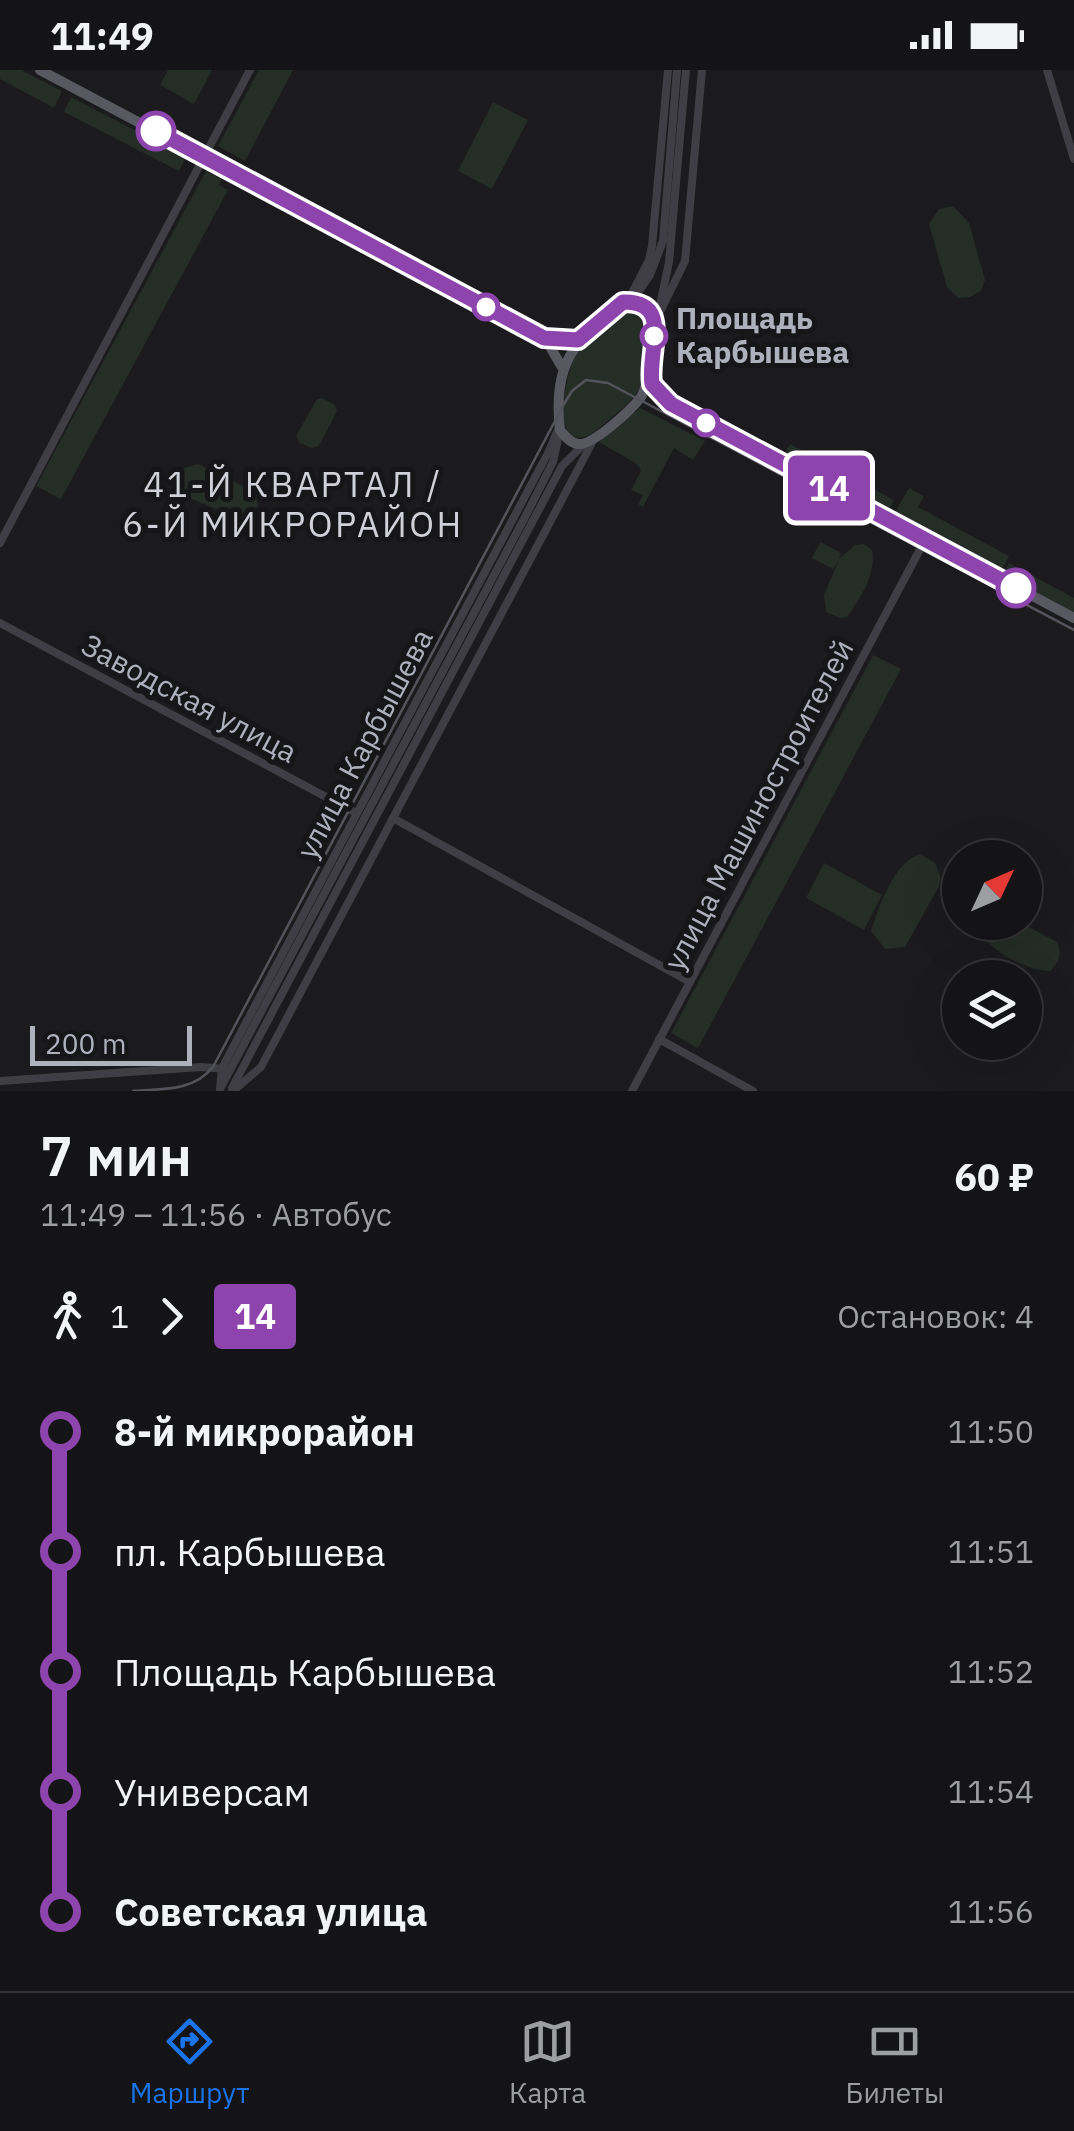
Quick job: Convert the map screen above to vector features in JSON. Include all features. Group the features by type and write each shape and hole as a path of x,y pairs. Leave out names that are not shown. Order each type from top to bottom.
{"main road":[{"path":"40,70 544,338 578,340"},
{"path":"623,302 640,303 655,320"},
{"name":"улица Карбышева","path":"560,427 563,369 578,340 623,302"},
{"name":"улица Карбышева","path":"588,442 641,396 650,372 655,320"},
{"path":"544,338 563,369"},
{"path":"650,372 655,389 671,404 1074,618"},
{"path":"633,406 650,400 671,404"},
{"path":"560,427 570,441 588,442"}],"street":[{"path":"0,543 250,70"},
{"name":"улица Карбышева","path":"623,302 644,273 652,246 668,70"},
{"name":"улица Карбышева","path":"623,302 639,291 658,260 678,70"},
{"name":"улица Карбышева","path":"655,320 669,262 686,70"},
{"name":"улица Карбышева","path":"655,320 684,262 702,70"},
{"path":"1046,70 1074,158"},
{"name":"улица Карбышева","path":"232,1091 231,1070 356,814 560,427"},
{"name":"улица Карбышева","path":"231,1070 524,519 553,462 560,427"},
{"name":"улица Карбышева","path":"232,1091 261,1067 588,442"},
{"name":"улица Карбышева","path":"219,1090 562,466 588,442"},
{"name":"улица Машиностроителей","path":"632,1091 926,540"},
{"name":"Заводская улица","path":"0,623 356,814"},
{"path":"394,818 690,982"},
{"path":"660,1039 753,1091"},
{"path":"0,1081 231,1070"}],"shaded area":[{"path":"0,70 21,70 62,91 54,108 0,79"},
{"path":"168,70 212,70 194,104 160,85"},
{"path":"259,70 293,70 245,161 218,146"},
{"path":"71,97 186,157 179,171 64,112"},
{"path":"493,102 528,120 492,189 458,171"},
{"path":"206,171 222,180 219,185 228,190 61,499 36,486"},
{"path":"953,206 969,223 985,280 981,291 970,297 958,298 947,287 929,224 939,209"},
{"path":"631,306 646,314 649,322 641,384 628,403 595,432 573,436 567,429 564,403 577,351 598,329"},
{"path":"317,399 335,405 337,411 319,446 312,448 300,443 296,436"},
{"path":"640,408 705,441 693,460 674,448 643,507 638,504 643,495 631,490 641,471 637,464 599,442"},
{"path":"790,444 894,500 887,514 782,458"},
{"path":"198,464 255,492 258,505 252,517 244,520 192,499 181,489 184,468"},
{"path":"909,488 924,496 918,507 1009,556 1000,574 894,514"},
{"path":"820,542 841,553 839,559 855,545 864,544 872,550 870,577 847,617 826,612 824,595 839,560 833,569 812,558"},
{"path":"1009,563 1074,598 1074,614 1003,575"},
{"path":"873,655 901,669 698,1048 671,1033"},
{"path":"920,854 935,863 941,878 938,888 905,947 885,949 871,931 878,910 895,875"},
{"path":"824,863 882,895 864,930 806,898"},
{"path":"1042,934 1057,942 1060,954 1050,971 1042,970 1042,960 1013,960 987,940 1042,940"}],"tram line":[{"path":"133,1091 187,1085 213,1067 564,404 586,380 608,383 1074,630"}],"bus line":[{"name":"14","path":"156,131 544,338 578,340 623,302 640,303 655,319 652,384 671,404 1016,588"}],"place":[{"name":"Площадь Карбышева","path":"654,336"}],"district":[{"name":"41-Й КВАРТАЛ / 6-Й МИКРОРАЙОН","path":"293,505"}]}
